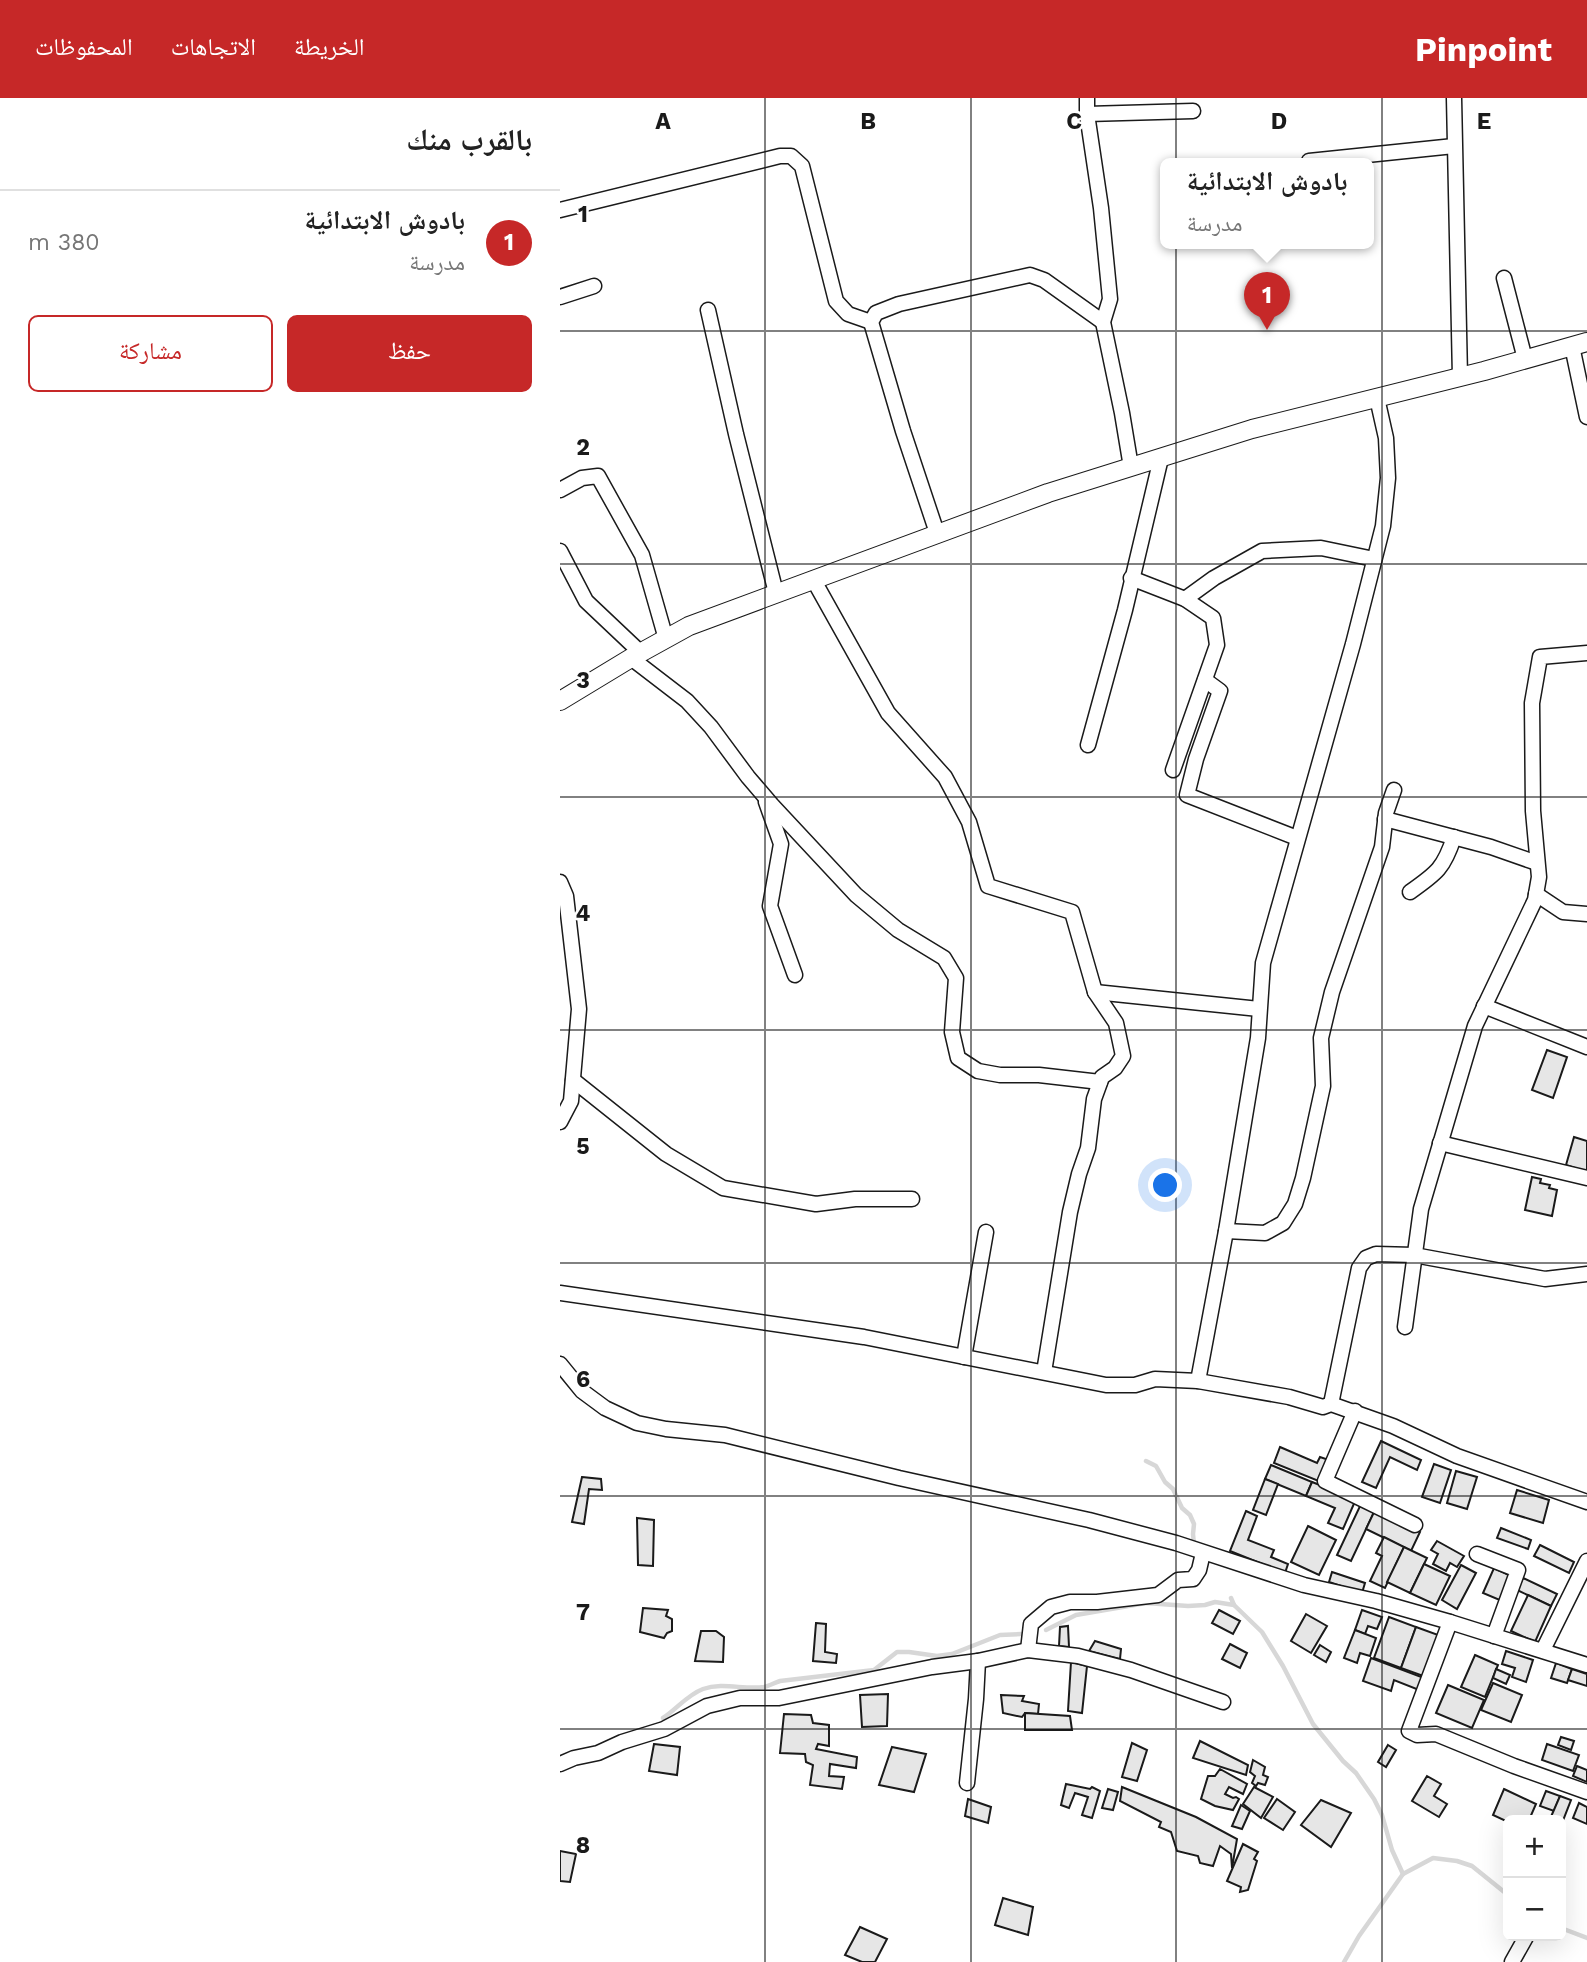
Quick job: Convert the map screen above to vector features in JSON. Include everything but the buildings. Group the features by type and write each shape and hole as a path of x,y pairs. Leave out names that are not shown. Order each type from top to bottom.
{"street":[{"path":"1087,98 1110,299 1103,322 1131,467"},
{"path":"1454,98 1460,377"},
{"path":"1087,114 1193,111"},
{"path":"1337,158 1454,146"},
{"path":"560,210 780,156 791,156 802,166 836,301 848,314 871,322"},
{"path":"937,533 871,322 876,313 900,304 1030,275 1044,280 1103,322"},
{"path":"1504,278 1525,359"},
{"path":"560,298 594,286"},
{"path":"708,310 776,593"},
{"path":"560,701 690,626 1048,493 1252,429 1580,344 1587,417"},
{"path":"1198,1381 1258,1038 1263,963 1353,644 1383,526 1388,478 1386,438 1377,398"},
{"path":"1088,745 1125,610 1161,457"},
{"path":"560,491 582,478 598,476 642,555 666,639"},
{"path":"1185,599 1214,578 1262,551 1321,548 1374,559"},
{"path":"560,551 586,601 636,655 687,701 711,727 748,777 856,895 898,930 944,958 956,978 952,1032 958,1058 978,1071 1000,1075 1039,1075 1100,1082"},
{"path":"1131,578 1185,599 1213,618 1217,645 1173,770"},
{"path":"813,579 888,713 945,777 969,822 988,886 1072,912 1095,992 1116,1023 1123,1056 1115,1068 1102,1077 1094,1098 1088,1149 1070,1212 1044,1372"},
{"path":"1405,1327 1421,1209 1475,1026 1535,900 1539,877 1533,811 1532,703 1540,657 1587,653"},
{"path":"1205,680 1220,691 1196,759 1187,795 1297,838"},
{"path":"1226,1231 1265,1233 1283,1223 1295,1204 1323,1086 1321,1038 1332,992 1382,847 1385,819 1394,790"},
{"path":"764,795 781,844 770,906 795,975"},
{"path":"1385,819 1491,847 1538,863"},
{"path":"1410,892 1435,875 1448,855 1454,837"},
{"path":"560,882 566,896 579,1009 571,1101 560,1122"},
{"path":"1536,894 1563,912 1587,914"},
{"path":"1095,992 1259,1009"},
{"path":"1484,1006 1587,1047"},
{"path":"573,1080 666,1154 723,1188 816,1205 855,1199 912,1199"},
{"path":"1440,1143 1587,1178"},
{"path":"964,1357 986,1232"},
{"path":"1331,1404 1359,1268 1366,1258 1376,1254 1414,1255 1545,1279 1587,1274"},
{"path":"560,1293 864,1337 1105,1385 1135,1385 1155,1379 1198,1381 1289,1397 1323,1407 1331,1404 1393,1426 1457,1456 1587,1502"},
{"path":"560,1364 582,1391 605,1408 637,1423 725,1435 899,1478 1089,1520 1176,1543 1304,1585 1376,1601 1450,1622 1587,1665"},
{"path":"1355,1411 1325,1481 1415,1525"},
{"path":"1028,1650 1031,1624 1051,1608 1070,1602 1097,1602 1158,1595 1178,1580 1193,1579 1199,1570 1203,1553"},
{"path":"1477,1554 1518,1570 1494,1636"},
{"path":"1544,1650 1587,1561"},
{"path":"1450,1622 1409,1731 1416,1735 1436,1734 1587,1792"},
{"path":"560,1764 664,1729 707,1706 740,1698 779,1698 1028,1650 1078,1656 1131,1670 1223,1702"},
{"path":"967,1783 978,1661"},
{"path":"1512,1962 1524,1941"}],"waterway":[{"path":"1146,1461 1156,1466 1165,1482 1173,1489 1182,1508 1190,1515 1194,1524 1194,1545"},
{"path":"1231,1598 1234,1605 1262,1632 1313,1724 1356,1773 1374,1799 1403,1874"},
{"path":"1046,1630 1076,1615 1146,1603 1188,1606 1215,1602 1234,1605"},
{"path":"663,1718 692,1695 711,1687 764,1687 780,1681 874,1670 897,1652 937,1656 952,1654 1000,1635 1021,1634"},
{"path":"1344,1962 1403,1874 1433,1858 1472,1866 1503,1891"},
{"path":"1566,1930 1587,1938"}],"place":[{"name":"بادوش الابتدائية","path":"1267,330"}]}
